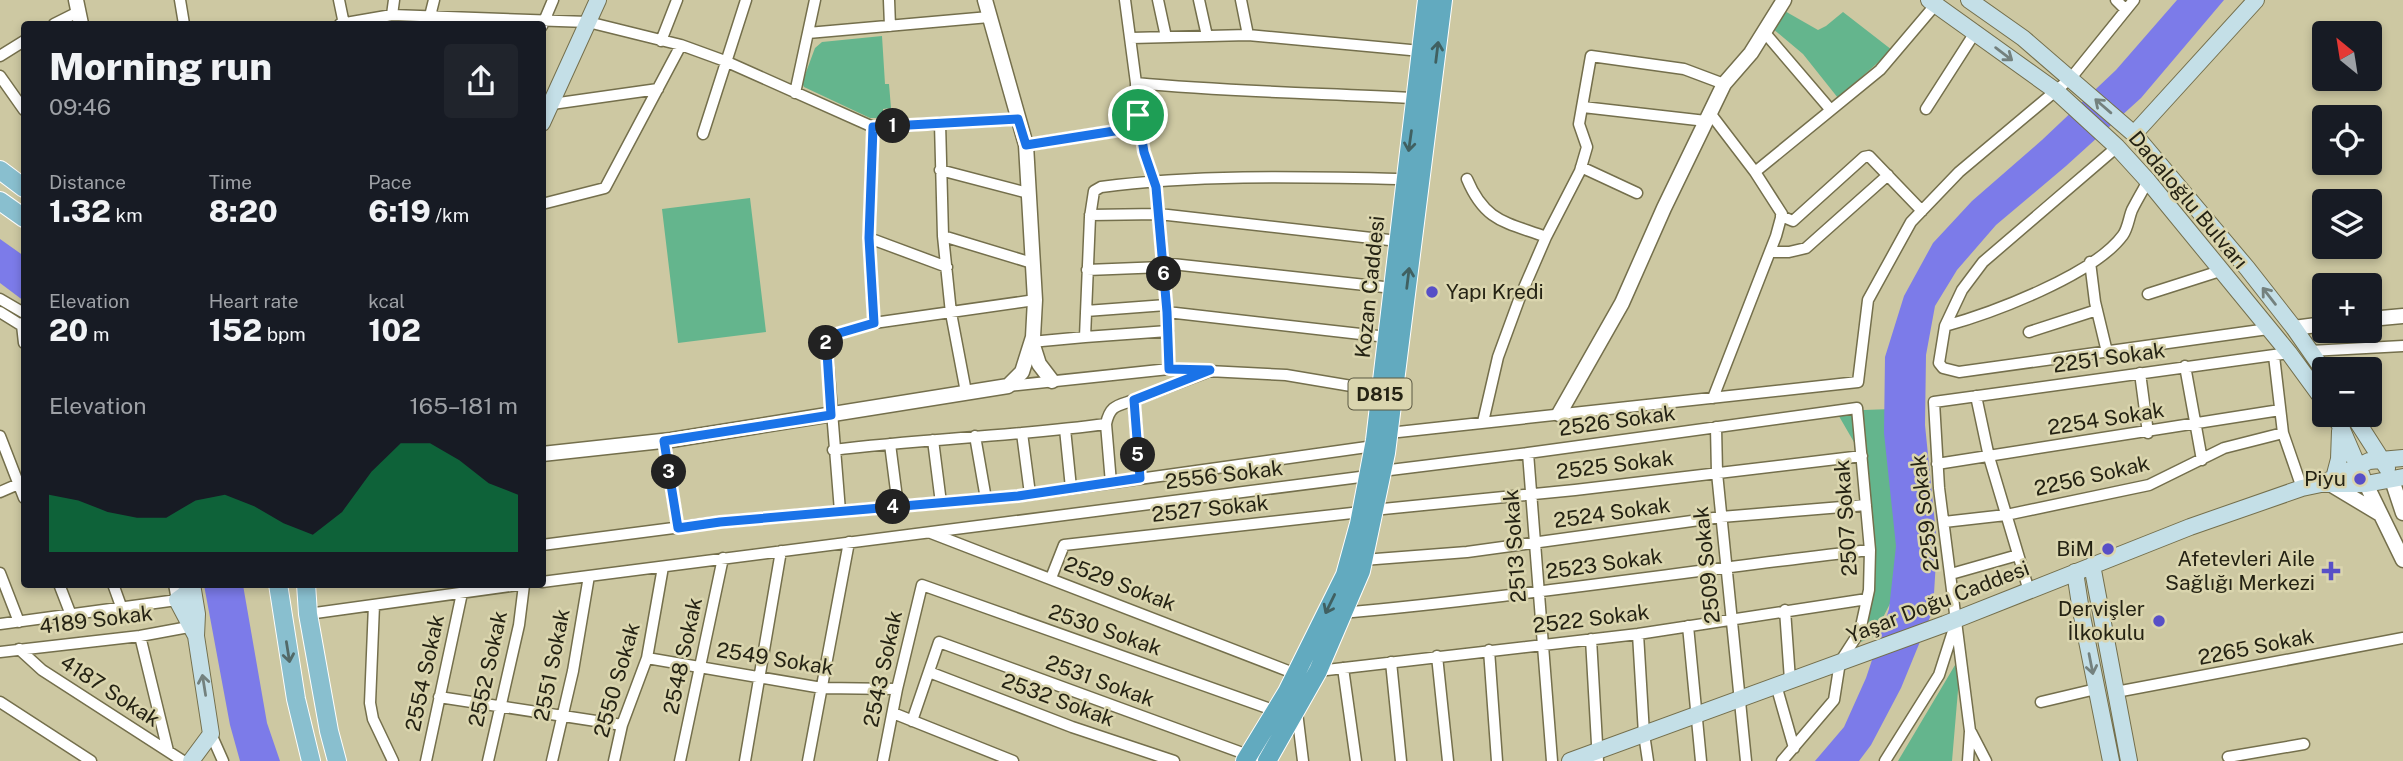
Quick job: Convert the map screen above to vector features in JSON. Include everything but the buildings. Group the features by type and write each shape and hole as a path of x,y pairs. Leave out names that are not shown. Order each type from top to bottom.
{"highway":[{"name":"Kozan Caddesi","path":"1375,474 1374,446 1427,0"},
{"name":"Kozan Caddesi","path":"1247,758 1296,674 1345,575 1389,433 1443,0"},
{"name":"Kozan Caddesi","path":"1267,761 1318,671 1361,571 1367,511"}],"main road":[{"path":"547,104 598,0"},
{"name":"Dadaloğlu Bulvarı","path":"1969,0 2023,38 2130,130 2181,188 2294,327 2315,357"},
{"path":"2130,130 2256,0"},
{"name":"Dadaloğlu Bulvarı","path":"1933,2 2061,96 2113,143 2148,181 2268,329 2281,355 2312,388"},
{"path":"0,170 21,186"},
{"path":"0,201 21,216"},
{"path":"2328,482 2339,459 2341,427"},
{"path":"2345,427 2366,484"},
{"path":"2328,482 2366,484 2398,479 2383,459 2351,427"},
{"path":"2328,482 2358,466 2383,459 2403,458"},
{"name":"Yaşar Doğu Caddesi","path":"1570,761 1597,756 1644,734 1957,619 2190,527 2302,488 2328,482"},
{"path":"2092,565 2129,761"},
{"path":"2076,572 2081,611 2111,761"},
{"path":"191,761 211,734 195,629 197,614 193,588"},
{"path":"279,588 296,699 311,761"},
{"path":"306,588 308,614 337,761"},
{"path":"176,592 195,629"}],"street":[{"path":"180,0 184,21"},
{"path":"339,0 342,21"},
{"path":"392,15 394,0"},
{"path":"429,20 433,0"},
{"path":"544,21 553,0"},
{"path":"662,41 677,0"},
{"path":"703,134 746,0"},
{"path":"795,93 815,0"},
{"path":"888,0 890,26"},
{"path":"985,0 1026,145 1035,300 1031,342 1021,372 1008,386"},
{"path":"1125,0 1144,152 1156,187 1169,369"},
{"path":"1158,0 1166,37"},
{"path":"1199,0 1207,36"},
{"path":"1241,0 1248,35"},
{"path":"1559,414 1622,303 1664,208 1724,85 1751,53 1784,0"},
{"path":"2116,0 2126,10"},
{"path":"1389,433 1858,382 1868,300 1911,222 1959,172 2076,82 2134,0"},
{"path":"1755,172 1880,70 1933,2"},
{"path":"60,21 78,12"},
{"path":"359,21 392,15 458,21"},
{"path":"808,33 989,17"},
{"path":"546,24 588,22 681,45 725,61 873,127 1018,119"},
{"path":"1927,109 1976,32"},
{"path":"1765,33 1830,109"},
{"path":"1131,38 1248,35 1421,51"},
{"path":"0,56 21,43"},
{"path":"546,203 605,188 681,45"},
{"path":"1483,422 1498,357 1546,236 1581,167 1587,147 1579,124 1591,56 1684,69 1724,85"},
{"path":"0,76 21,106"},
{"path":"1136,83 1415,99"},
{"path":"547,104 658,89"},
{"path":"1583,107 1708,117 1755,172 1782,216 1793,221 1864,157 1870,156 1922,211"},
{"path":"1026,145 1127,129 1136,121 1138,115"},
{"path":"940,123 943,236 951,313 966,392"},
{"path":"873,127 869,238 874,323"},
{"path":"2113,143 1983,262 1962,289 1945,326 1940,363 1943,368 1959,372 2268,329"},
{"path":"1581,167 1637,193"},
{"path":"940,170 1028,193"},
{"path":"1770,252 1806,248 1888,175"},
{"path":"1085,337 1090,215 1094,191 1101,187 1152,180 1301,177 1405,179"},
{"path":"1467,179 1475,198 1486,212 1499,220 1546,236"},
{"path":"1945,326 1986,314 2025,297 2105,252 2124,234 2132,210 2148,181"},
{"path":"1090,215 1159,214 1398,241"},
{"path":"1713,397 1782,216"},
{"path":"943,236 1032,262"},
{"path":"869,238 947,267"},
{"path":"2090,262 2107,352"},
{"path":"1087,270 1163,265 1393,288"},
{"path":"2148,294 2220,271"},
{"path":"0,299 21,319"},
{"path":"840,511 826,337 874,323 1035,300"},
{"path":"1086,310 1166,309 1387,337"},
{"path":"2029,332 2097,310"},
{"path":"0,312 21,321"},
{"path":"2382,318 2403,316"},
{"path":"2294,327 2312,325"},
{"path":"1031,342 1168,331"},
{"path":"1031,342 1039,364 1052,381"},
{"path":"2311,351 2403,346"},
{"path":"2281,355 2280,410 2283,433 2302,488"},
{"name":"2251 Sokak","path":"1934,402 2281,355"},
{"path":"2185,366 2202,460"},
{"path":"546,454 664,441 1008,386 1169,369 1286,375 1381,391"},
{"path":"1111,483 1106,424 1109,412 1116,406 1210,370"},
{"path":"2140,373 2148,433"},
{"path":"1976,396 1989,457 2029,591"},
{"path":"1134,400 1140,478"},
{"name":"2259 Sokak","path":"1934,402 1937,464 1970,731"},
{"name":"2526 Sokak","path":"1375,474 1857,408"},
{"name":"2507 Sokak","path":"1840,662 1860,631 1870,584 1870,550 1857,408"},
{"name":"2254 Sokak","path":"1937,464 2148,433 2280,410"},
{"path":"833,450 1106,424"},
{"name":"2509 Sokak","path":"1716,427 1721,517 1746,761"},
{"path":"1065,429 1071,488"},
{"path":"1022,433 1030,494"},
{"name":"2256 Sokak","path":"1944,522 2006,515 2149,485 2224,448 2283,433"},
{"path":"0,436 21,481"},
{"path":"975,436 986,499"},
{"path":"933,440 941,503"},
{"path":"664,441 678,528"},
{"path":"890,444 898,506"},
{"path":"546,544 720,522 1030,494 1374,446"},
{"name":"2513 Sokak","path":"1528,453 1552,761"},
{"name":"2525 Sokak","path":"1367,511 1530,495 1861,456"},
{"name":"2556 Sokak","path":"546,581 1375,474"},
{"path":"2398,479 2403,513"},
{"path":"2328,482 2381,515"},
{"path":"0,492 21,483"},
{"path":"2366,484 2403,560"},
{"name":"2524 Sokak","path":"1363,560 1467,552 1721,517 1866,505"},
{"name":"2527 Sokak","path":"1051,578 1064,545 1367,511"},
{"name":"2529 Sokak","path":"928,532 1296,674"},
{"path":"808,761 849,542"},
{"name":"2523 Sokak","path":"1342,614 1870,550"},
{"path":"745,761 780,551"},
{"path":"1951,574 2018,555"},
{"name":"2548 Sokak","path":"680,761 723,558"},
{"name":"2550 Sokak","path":"614,761 622,725 647,658 663,567"},
{"path":"0,573 19,622"},
{"name":"2551 Sokak","path":"552,761 573,671 589,576"},
{"name":"2543 Sokak","path":"883,761 922,586"},
{"name":"2530 Sokak","path":"922,586 1276,711"},
{"path":"61,588 71,615"},
{"path":"114,588 122,609"},
{"path":"308,614 501,588"},
{"name":"2552 Sokak","path":"488,761 519,625 524,588"},
{"path":"0,624 122,609 176,592"},
{"name":"2554 Sokak","path":"426,761 462,593"},
{"name":"2522 Sokak","path":"1318,671 1638,634 1867,599"},
{"path":"374,605 370,703 380,737 393,761"},
{"path":"1785,610 1783,683 1794,748"},
{"path":"1885,761 1939,675 1957,619"},
{"path":"1688,626 1700,761"},
{"name":"4189 Sokak","path":"0,652 195,629"},
{"path":"1638,634 1648,761"},
{"path":"140,636 168,751"},
{"name":"2265 Sokak","path":"2116,692 2403,638"},
{"path":"1591,639 1597,756"},
{"name":"2531 Sokak","path":"929,672 939,642 1247,758"},
{"name":"4187 Sokak","path":"19,649 42,670 183,761"},
{"path":"1489,650 1497,761"},
{"path":"1437,656 1448,761"},
{"name":"2549 Sokak","path":"647,658 822,688 897,690"},
{"path":"1391,662 1401,761"},
{"path":"1782,761 1834,700 1840,662"},
{"path":"1343,668 1356,761"},
{"path":"912,721 929,672"},
{"name":"2532 Sokak","path":"929,672 1072,727 1174,761"},
{"path":"2041,702 2096,689"},
{"path":"439,697 622,725"},
{"path":"0,702 91,761"},
{"path":"1297,709 1303,761"},
{"path":"892,713 1013,761"},
{"path":"1968,761 1970,731"},
{"path":"1970,731 1986,761"},
{"path":"211,734 223,761"},
{"path":"2228,757 2304,744"},
{"path":"2275,748 2277,761"}],"green space":[{"path":"1783,10 1818,30 1843,12 1892,50 1838,98 1803,54 1772,28"},
{"path":"882,36 885,84 889,84 891,108 883,109 883,118 870,118 804,87 802,83 815,48 822,42"},
{"path":"750,198 766,332 678,343 662,209"},
{"path":"1892,409 1901,517 1896,592 1873,637 1858,643 1869,590 1862,456 1836,411"},
{"path":"1961,655 1952,761 1898,761"}],"shaded area":[{"path":"2177,0 2224,0 2141,98 1996,225 1957,270 1935,306 1926,355 1925,425 1937,544 1933,610 1901,688 1871,745 1859,761 1815,761 1844,727 1866,678 1889,609 1896,546 1884,433 1885,357 1904,296 1933,243 1972,201 2116,70"},
{"path":"0,239 21,254 21,299 0,283"},
{"path":"205,588 244,588 267,723 280,761 240,761 230,725"}],"place":[{"name":"Yapı Kredi","path":"1432,292"},
{"name":"Piyu","path":"2360,479"},
{"name":"BiM","path":"2108,549"},
{"name":"Afetevleri Aile Sağlığı Merkezi","path":"2331,571"},
{"name":"Dervişler İlkokulu","path":"2159,621"}],"route":[{"path":"1138,115 1144,152 1156,187 1169,369 1210,370 1134,400 1140,478 1018,496 678,528 664,441 831,415 826,337 874,323 869,238 873,127 1018,119 1026,145 1127,129 1136,121 1138,115"}]}
